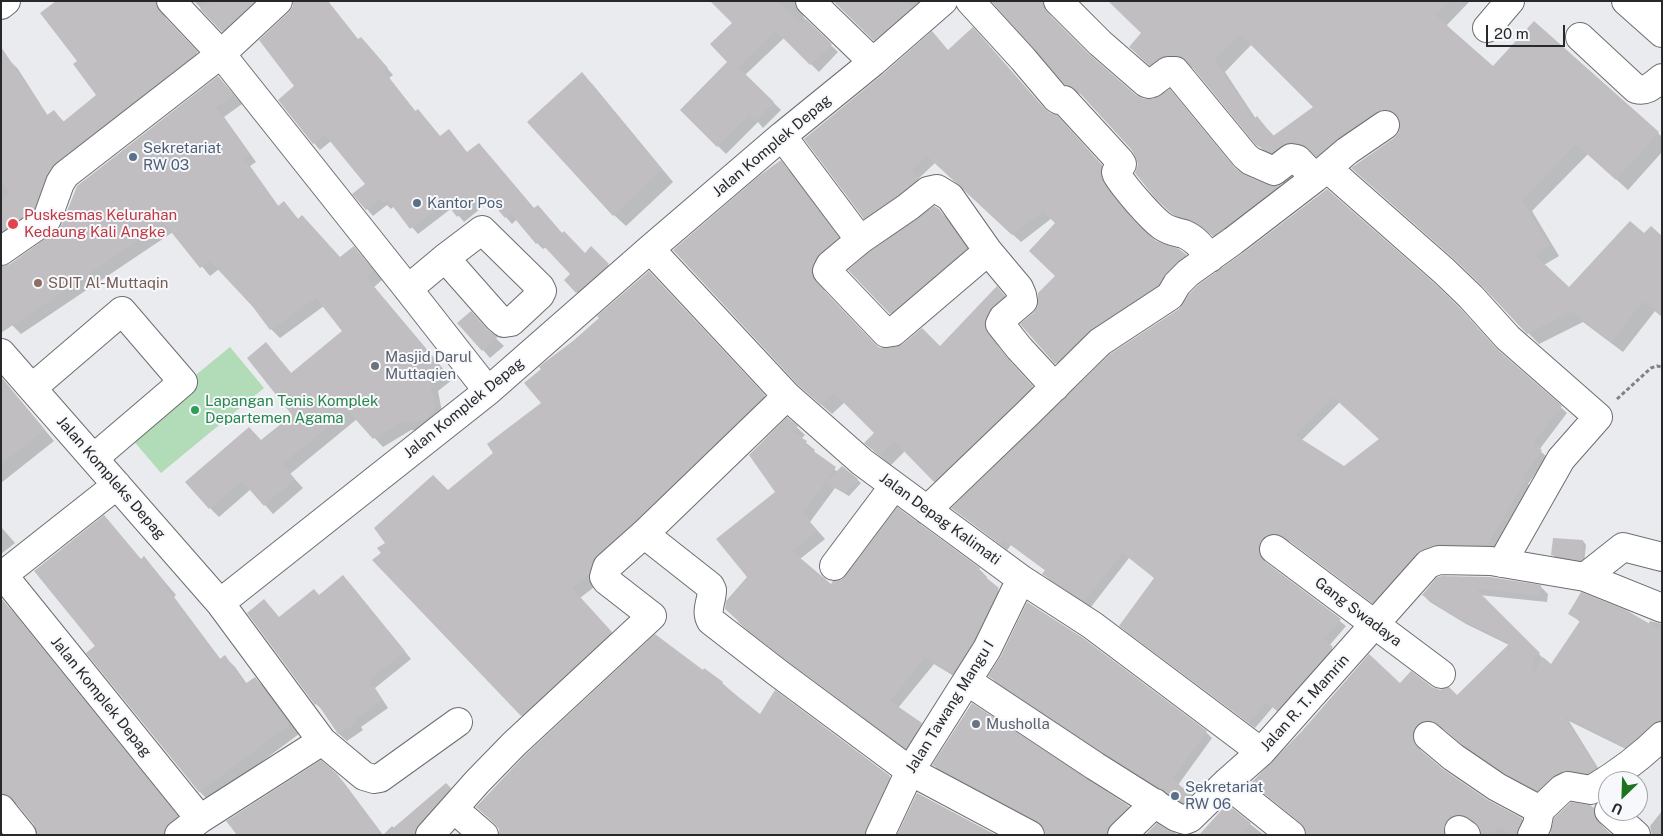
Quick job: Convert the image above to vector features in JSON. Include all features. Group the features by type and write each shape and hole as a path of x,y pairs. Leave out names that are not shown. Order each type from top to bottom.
{"main road":[{"path":"1,5 6,1"},
{"path":"171,1 221,54 488,391"},
{"path":"1,251 47,220 60,183 65,175 221,54 278,1"},
{"path":"810,1 873,62"},
{"name":"Jalan Komplek Depag","path":"220,603 488,391 650,249 943,1"},
{"path":"970,1 1058,99 1064,100 1120,161 1122,164 1116,172 1117,175 1147,211 1164,228 1196,241 1210,258"},
{"path":"1058,1 1100,43 1146,83 1152,83 1168,71 1174,71 1251,161 1274,171 1291,158 1294,158 1321,173 1452,278 1508,338 1598,417 1561,459 1502,563"},
{"path":"1487,28 1510,1"},
{"path":"1626,1 1662,33"},
{"path":"1580,37 1636,89 1642,91 1649,89 1662,78"},
{"path":"926,510 1100,342 1170,296 1184,276 1321,173 1347,151 1385,125"},
{"path":"782,136 860,240"},
{"path":"988,251 893,332 886,333 882,331 827,271 830,265 860,240 928,191 937,189 950,197 988,251 1019,288 1022,300 1019,305 1000,321 1001,327 1055,387"},
{"name":"Jalan Depag Kalimati","path":"650,249 787,396 862,462 1021,579 1092,625 1261,752"},
{"path":"408,289 445,258"},
{"path":"32,388 122,311 183,382 94,458"},
{"name":"Jalan Kompleks Depag","path":"1,353 220,603"},
{"path":"430,835 514,744 652,616 607,581 604,577 607,567 644,534 787,396"},
{"name":"Jalan Komplek Depag","path":"117,485 2,576 200,819"},
{"path":"834,566 894,486"},
{"path":"644,534 710,586 712,590 708,610 711,621 910,771 1030,835"},
{"path":"1585,578 1624,547 1662,557"},
{"name":"Gang Swadaya","path":"1274,549 1441,674"},
{"name":"Jalan R. T. Mamrin","path":"967,681 1155,804 1185,820 1190,818 1261,752 1428,564 1432,562 1439,560 1502,563 1585,578 1662,608"},
{"name":"Jalan Tawang Mangu I","path":"880,835 910,771 987,649 1021,579"},
{"path":"220,603 322,741 364,776 374,779 380,778 458,722"},
{"path":"1428,736 1453,757 1497,787 1536,822 1562,789 1568,786 1591,790 1598,799"},
{"path":"1591,790 1636,759 1662,736"},
{"path":"179,835 200,819 322,741"},
{"path":"1226,783 1291,835"},
{"path":"1122,835 1155,804"},
{"path":"1,809 22,835"},
{"path":"454,809 484,835"},
{"path":"1620,821 1636,835"}],"path":[{"path":"1598,417 1651,368 1662,367"}],"green space":[{"name":"Lapangan Tenis Komplek Departemen Agama","path":"230,347 264,388 161,473 126,432"}],"building":[{"path":"56,1 156,1 160,12 198,52 55,163 45,178 34,209 1,232 1,200 10,194 1,181 1,47 47,115 54,110 63,122 96,95 73,64 77,61 40,13"},
{"path":"212,1 255,1 222,32 200,9"},
{"path":"293,1 328,1 358,39 361,37 388,68 384,71 415,111 418,109 440,136 449,129 467,152 479,143 534,208 538,205 562,233 564,231 585,253 591,246 609,264 576,293 564,280 570,274 539,241 536,244 510,213 505,218 484,194 457,217 445,202 410,229 388,200 384,203 380,199 366,210 352,194 365,184 325,135 313,144 278,100 294,86 259,40 289,12 293,6"},
{"path":"710,1 778,1 801,24 806,19 832,44 810,65 776,31 738,67 774,102 755,121 749,115 717,147 680,110 727,62 710,44 732,23"},
{"path":"833,1 908,1 912,7 874,41"},
{"path":"991,1 1043,1 1043,6 1047,12 1089,54 1136,95 1144,99 1153,99 1170,89 1235,168 1245,175 1268,185 1281,185 1213,236 1195,222 1172,214 1156,199 1135,173 1138,164 1132,150 1076,89 1065,85"},
{"path":"1108,1 1449,1 1435,15 1493,66 1534,21 1659,132 1616,180 1576,144 1522,200 1549,245 1534,254 1569,287 1630,221 1644,233 1651,226 1662,236 1662,317 1643,301 1611,342 1571,311 1527,334 1455,260 1351,168 1394,138 1399,132 1400,123 1398,117 1392,111 1384,109 1376,112 1338,138 1316,157 1308,148 1294,143 1287,143 1272,153 1256,145 1182,57 1167,55 1150,65 1129,47 1141,33","holes":["1240,34 1313,107 1273,136 1257,116 1254,119 1214,60"]},
{"path":"973,27 1044,108 1050,113 1057,115 1102,165 1101,176 1104,184 1133,220 1156,241 1179,249 1187,255 1166,273 1158,285 1091,329 1055,364 1020,324 1033,313 1038,306 1038,293 1055,276 1029,251 1055,223 1043,211 1012,235 927,156 912,170 919,179 864,219 804,139 932,31 948,50"},
{"path":"582,72 662,169 613,216 527,122"},
{"path":"218,76 234,95 216,107 248,153 242,157 278,206 284,201 298,219 302,215 340,257 354,246 374,271 366,277 445,371 430,382 435,408 427,418 418,422 402,422 373,439 348,411 282,464 295,479 264,506 242,481 209,509 185,482 249,427 261,440 292,415 247,358 266,342 291,373 342,331 316,298 270,330 253,307 210,261 200,268 164,223 1,333 1,266 10,264 56,231 62,224 77,186"},
{"path":"781,160 839,238 816,258 812,273 815,281 880,348 895,347 903,344 922,328 940,346 997,286 1005,296 989,311 985,326 988,334 1007,358 1033,386 934,482 894,441 880,456 864,443 874,433 834,393 821,405 798,385 673,250 759,176"},
{"path":"1327,189 1433,282 1460,308 1498,350 1562,406 1533,443 1542,450 1522,478 1526,479 1487,545 1439,544 1423,549 1416,554 1372,603 1283,536 1275,533 1268,534 1262,539 1258,548 1264,561 1341,619 1324,639 1333,647 1277,711 1266,702 1249,723 1119,626 1154,578 1123,553 1084,601 1042,574 1045,570 1004,540 1000,544 951,508 1110,354 1179,309 1198,285","holes":["1333,397 1379,439 1344,466 1295,435"]},
{"path":"934,206 939,209 967,248 890,314 848,270 869,252"},
{"path":"649,271 765,395 633,523 596,556 589,574 572,588 612,632 521,716 372,560 381,553 377,548 385,543 374,528 433,475 448,490 493,453 487,444 541,403 524,383 541,369 539,367 573,341 599,318 597,316"},
{"path":"471,311 488,330 498,337 482,351 457,323"},
{"path":"1,377 45,430 1,464"},
{"path":"787,417 798,426 792,432 807,441 805,445 836,467 803,513 817,531 792,551 831,584 833,581 841,580 846,575 897,507 980,568 978,571 999,588 973,641 953,673 925,657 890,701 922,723 906,748 787,661 738,622 725,609 726,601 747,577 716,539 775,492 749,455"},
{"path":"842,466 858,479 845,493 826,482"},
{"path":"104,515 141,559 144,556 220,659 225,655 245,684 255,677 290,724 199,792 86,653 95,646 34,571"},
{"path":"1553,538 1583,540 1582,560 1551,555"},
{"path":"343,575 405,651 369,680 382,700 354,719 356,723 338,734 317,703 315,705 247,613 264,599 279,617 314,589 319,595"},
{"path":"1437,577 1490,577 1541,585 1540,596 1475,588 1540,653 1538,656 1534,655 1532,676 1543,657 1551,664 1580,621 1568,614 1581,592 1626,610 1662,631 1662,721 1651,725 1626,747 1564,716 1596,768 1588,774 1571,771 1561,772 1551,778 1537,791 1505,774 1462,745 1438,724 1423,721 1416,726 1413,733 1413,741 1418,748 1444,770 1488,800 1522,818 1517,835 1512,835 1498,826 1493,835 1481,835 1480,828 1475,822 1460,814 1452,816 1447,821 1444,835 1307,835 1301,823 1251,783 1302,731 1369,654 1400,683 1411,671 1432,687 1440,690 1449,687 1457,695 1510,643 1457,617 1422,595"},
{"path":"1,598 178,816 165,829 164,835 37,835 34,825 13,799 1,794"},
{"path":"1027,602 1083,638 1207,731 1172,779 1192,795 1183,803 1103,753 988,676 1001,656"},
{"path":"655,634 703,670 704,668 723,682 722,684 760,714 775,690 890,776 866,828 865,835 499,835 499,829 495,824 476,807 525,755"},
{"path":"972,703 1129,806 1111,824 1107,830 1107,835 1046,835 1043,827 1037,821 932,765"},
{"path":"321,760 337,774 382,835 237,835 226,821"},
{"path":"446,783 451,788 418,825 415,835 385,835"},
{"path":"917,793 996,835 897,835"},
{"path":"1571,802 1590,805 1594,808 1594,815 1598,822 1612,835 1550,835 1554,818"},
{"path":"1227,804 1251,823 1240,835 1199,835"},
{"path":"1157,823 1176,833 1174,835 1145,835"}],"place":[{"name":"Sekretariat RW 03","path":"133,157"},
{"name":"Kantor Pos","path":"417,203"},
{"name":"Puskesmas Kelurahan Kedaung Kali Angke","path":"13,224"},
{"name":"SDIT Al-Muttaqin","path":"38,283"},
{"name":"Masjid Darul Muttaqien","path":"375,366"},
{"name":"Lapangan Tenis Komplek Departemen Agama","path":"195,410"},
{"name":"Musholla","path":"976,724"},
{"name":"Sekretariat RW 06","path":"1175,796"}]}
